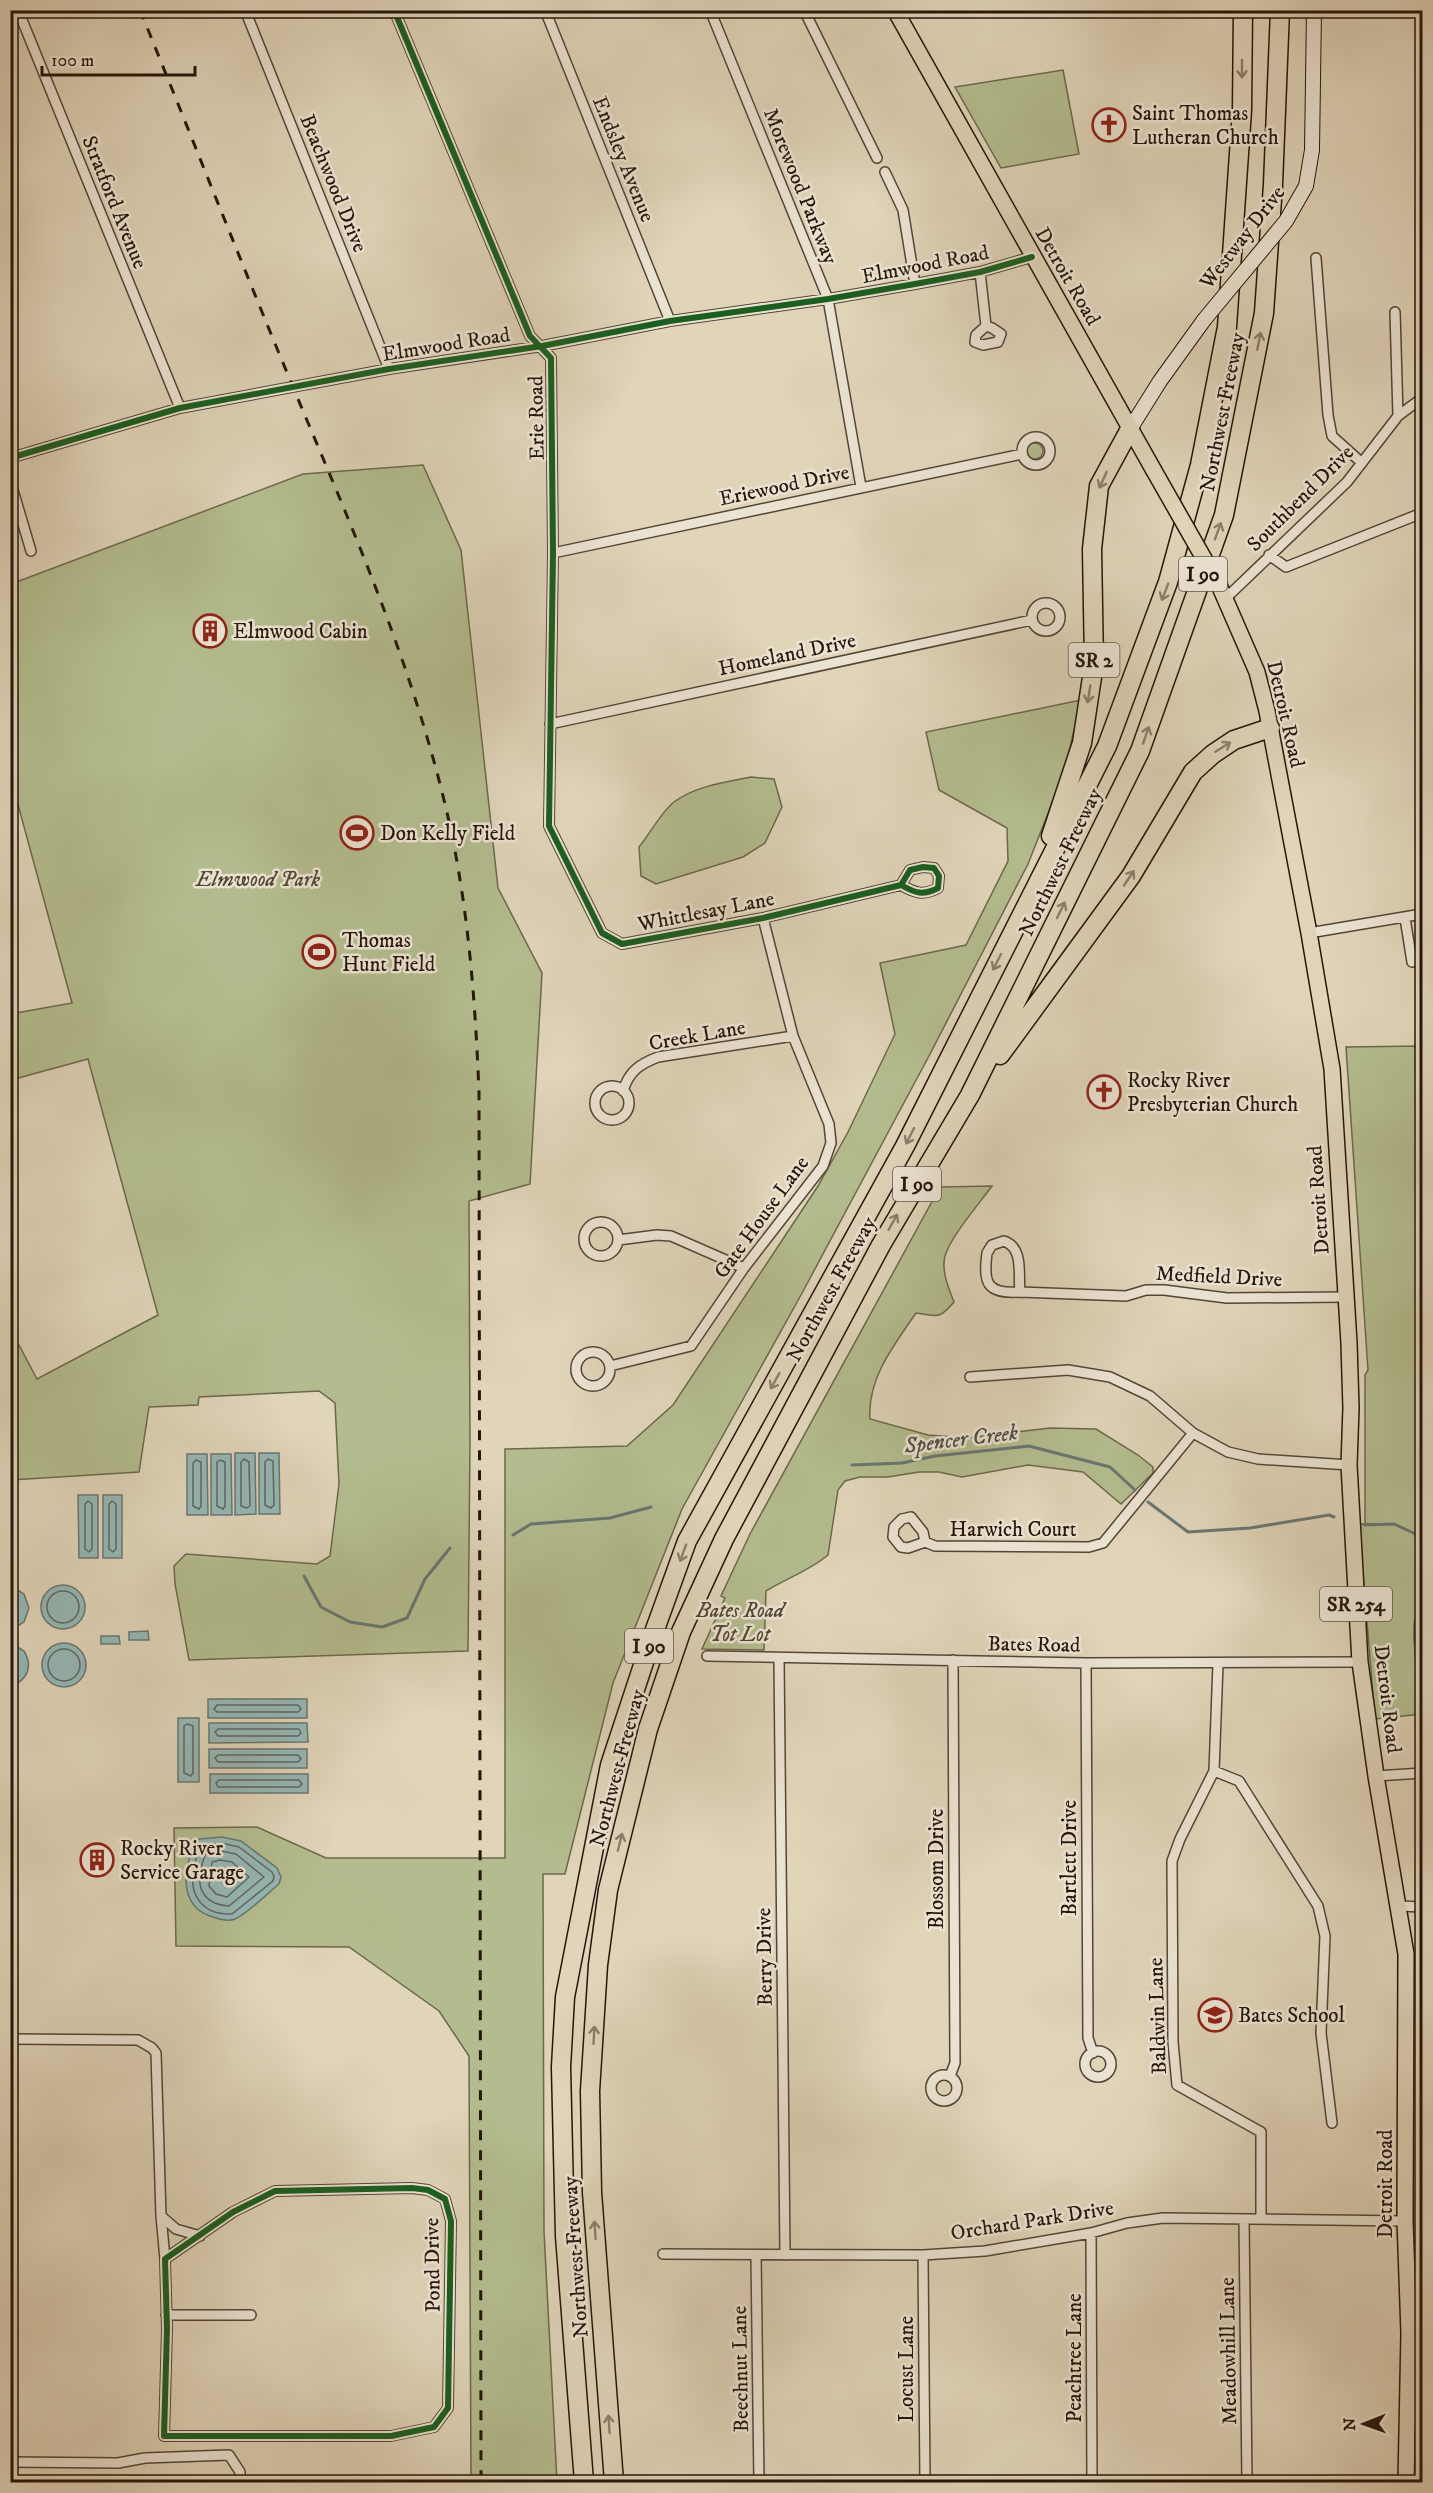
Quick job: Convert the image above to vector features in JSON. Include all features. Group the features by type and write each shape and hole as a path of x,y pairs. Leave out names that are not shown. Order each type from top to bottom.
{"highway":[{"name":"Northwest Freeway","path":"584,2482 566,2236 561,2067 565,1998 610,1765 687,1541 905,1146 1107,746 1168,582 1200,465 1227,327 1242,110 1243,10"},
{"name":"Northwest Freeway","path":"614,2482 592,2192 591,2091 598,1965 608,1890 648,1729 681,1632 724,1539 880,1245 970,1095 1140,751 1224,515 1264,313 1273,185 1280,10"},
{"name":"SR 2","path":"1033,891 1082,744 1094,664 1092,549 1099,486 1130,429"},
{"path":"970,1095 1131,876 1193,772 1213,754 1234,740 1270,728"}],"main road":[{"name":"Detroit Road","path":"895,10 1032,257 1223,591 1257,672 1270,728 1310,933 1332,1069 1352,1408 1349,1465 1360,1662 1376,1776 1400,1906 1406,1954 1405,2221 1409,2333 1406,2482"},
{"name":"Westway Drive","path":"1130,429 1160,381 1204,320 1286,220 1306,186 1312,150 1314,10"}],"street":[{"name":"Stratford Avenue","path":"18,10 180,408"},
{"name":"Beachwood Drive","path":"245,10 389,369"},
{"name":"Erie Road","path":"394,10 530,336 551,358 553,553 549,825"},
{"name":"Endsley Avenue","path":"544,10 670,321"},
{"path":"804,10 877,158"},
{"name":"Morewood Parkway","path":"712,11 828,299 861,487"},
{"path":"885,172 903,210 915,284"},
{"name":"Elmwood Road","path":"10,458 180,408 389,369 542,346 670,321 828,299 915,284 980,272 1032,257"},
{"path":"1316,258 1332,436 1362,463"},
{"path":"980,272 986,326"},
{"path":"1395,312 1398,416"},
{"name":"Southbend Drive","path":"1223,591 1269,555 1347,482 1398,416 1422,398"},
{"name":"Eriewood Drive","path":"553,553 1022,454"},
{"path":"10,480 31,551"},
{"path":"1269,555 1286,567 1422,513"},
{"name":"Homeland Drive","path":"550,724 1032,620"},
{"name":"Whittlesay Lane","path":"549,825 602,933 622,944 763,918 901,885"},
{"path":"1310,933 1422,914"},
{"name":"Gate House Lane","path":"609,1365 691,1346 744,1268 823,1166 831,1143 828,1124 794,1036 763,918"},
{"path":"1405,918 1412,962"},
{"name":"Creek Lane","path":"623,1091 626,1081 639,1065 658,1057 794,1036"},
{"path":"618,1240 657,1235 671,1236 744,1268"},
{"name":"Medfield Drive","path":"1020,1292 1018,1255 1015,1248 1004,1240 998,1242 987,1253 988,1283 994,1290 1002,1293 1126,1296 1146,1290 1164,1290 1227,1298 1346,1297"},
{"path":"970,1377 1068,1370 1110,1377 1150,1396 1193,1432 1228,1452 1258,1459 1349,1465"},
{"name":"Harwich Court","path":"925,1542 935,1546 1089,1547 1103,1543 1193,1432"},
{"name":"Bates Road","path":"707,1656 1086,1663 1360,1662"},
{"name":"Berry Drive","path":"779,1659 784,2255"},
{"name":"Blossom Drive","path":"950,2076 955,2063 953,1660"},
{"name":"Bartlett Drive","path":"1086,1663 1088,2038 1093,2053"},
{"name":"Baldwin Lane","path":"1218,1664 1214,1771 1179,1839 1172,1861 1173,2042 1177,2085 1261,2132 1261,2219"},
{"path":"1214,1771 1239,1781 1318,1906 1325,1936 1321,2033 1332,2123"},
{"path":"1376,1776 1422,1773"},
{"path":"1400,1906 1422,1907"},
{"path":"10,2039 138,2040 156,2053 161,2216 165,2259"},
{"name":"Pond Drive","path":"412,2188 428,2190 445,2199 451,2221 448,2408 434,2427 391,2436 164,2436 165,2259 200,2236 233,2212 275,2191 412,2188"},
{"path":"161,2216 176,2229 200,2236"},
{"name":"Orchard Park Drive","path":"663,2254 923,2255 985,2251 1164,2218 1405,2221"},
{"name":"Meadowhill Lane","path":"1244,2219 1247,2482"},
{"name":"Peachtree Lane","path":"1091,2233 1092,2482"},
{"name":"Beechnut Lane","path":"756,2255 759,2482"},
{"name":"Locust Lane","path":"923,2255 925,2482"},
{"path":"166,2315 252,2315"},
{"path":"10,2462 118,2463 145,2458 229,2455 240,2472 240,2482 252,2482"}],"green space":[{"path":"1063,70 1079,154 1001,168 955,87"},
{"path":"1035,443 1041,445 1043,451 1041,457 1035,459 1029,457 1027,451 1029,445"},
{"name":"Elmwood Park","path":"423,465 461,550 498,888 542,973 530,1184 469,1201 468,1651 189,1660 175,1584 174,1566 186,1554 317,1564 330,1556 339,1484 335,1403 319,1391 199,1397 198,1405 149,1407 139,1472 11,1480 11,1330 37,1379 158,1315 88,1059 11,1080 11,1014 72,1003 11,779 11,584 303,474"},
{"path":"1081,700 1064,773 1028,864 929,1056 801,1295 682,1509 613,1683 565,1874 543,1874 544,2231 557,2482 471,2482 469,2056 439,2011 349,1947 176,1946 174,1828 257,1827 326,1858 505,1858 505,1449 627,1446 673,1405 818,1186 848,1132 895,1034 880,963 966,945 1008,861 1007,828 939,790 926,732"},
{"path":"751,777 774,779 782,807 765,843 743,857 656,884 641,876 639,847 669,806 701,788"},
{"path":"1422,1046 1422,1714 1375,1719 1359,1524 1365,1524 1365,1375 1368,1370 1346,1047"},
{"name":"Bates Road Tot Lot","path":"992,1186 959,1230 945,1256 945,1274 954,1302 941,1314 916,1313 877,1376 870,1404 870,1419 928,1435 967,1438 1050,1428 1096,1429 1138,1455 1153,1467 1153,1473 1121,1504 1083,1472 1028,1465 962,1477 939,1472 919,1472 888,1477 860,1477 845,1481 838,1490 828,1555 813,1566 766,1591 764,1650 702,1649 725,1598 721,1596 750,1534 940,1187"},
{"path":"1417,2185 1422,2185 1422,2482 1417,2482"}],"water":[{"path":"235,1453 255,1453 256,1514 235,1515"},
{"path":"259,1453 279,1453 280,1514 259,1514"},
{"path":"187,1454 207,1454 208,1515 187,1515"},
{"path":"211,1454 231,1454 232,1515 211,1515"},
{"path":"78,1495 98,1495 98,1558 79,1558"},
{"path":"103,1495 122,1495 122,1558 103,1558"},
{"path":"63,1585 78,1592 85,1607 78,1622 63,1629 48,1622 41,1607 48,1592"},
{"path":"11,1586 24,1594 29,1608 24,1622 11,1630"},
{"path":"148,1631 149,1640 129,1640 129,1632"},
{"path":"101,1636 119,1636 120,1644 101,1644"},
{"path":"11,1643 24,1651 28,1667 25,1676 11,1686"},
{"path":"64,1643 79,1650 86,1665 79,1680 64,1687 49,1680 42,1665 49,1650"},
{"path":"208,1699 307,1699 307,1718 208,1718"},
{"path":"178,1718 199,1718 199,1782 178,1782"},
{"path":"209,1723 307,1723 308,1742 209,1743"},
{"path":"209,1749 307,1749 307,1768 209,1768"},
{"path":"210,1774 308,1774 308,1793 210,1793"},
{"path":"222,1837 241,1841 277,1868 281,1877 279,1884 257,1903 240,1917 230,1920 215,1918 201,1912 193,1904 186,1883 189,1860 199,1839"}],"waterway":[{"name":"Spencer Creek","path":"852,1465 902,1463 935,1456 1029,1446 1110,1467 1135,1490"},
{"name":"Spencer Creek","path":"1148,1502 1188,1532 1250,1528 1329,1515 1334,1517"},
{"name":"Spencer Creek","path":"513,1535 531,1524 610,1518 651,1507"},
{"name":"Spencer Creek","path":"1364,1525 1394,1524 1422,1537"},
{"name":"Spencer Creek","path":"304,1576 321,1607 350,1622 382,1627 407,1618 425,1579 450,1548"},
{"name":"Spencer Creek","path":"1422,1602 1418,1609 1414,1637 1419,1674 1422,1676"}],"railway":[{"path":"140,10 378,592 428,741 451,829 464,904 472,979 479,1093 481,2482"}],"cycle path":[{"path":"394,10 530,336 551,358 553,553 549,826 602,933 622,944 763,918 901,885 915,892 928,892 938,888 939,876 934,868 923,867 910,870 901,885"},
{"path":"10,458 180,408 389,369 542,346 670,321 828,299 915,284 980,272 1032,257"},
{"path":"412,2188 428,2190 445,2199 451,2221 448,2408 434,2427 391,2436 164,2436 167,2329 165,2259 233,2212 275,2191 412,2188"}],"place":[{"name":"Saint Thomas Lutheran Church","path":"1109,125"},
{"name":"Elmwood Cabin","path":"210,631"},
{"name":"Don Kelly Field","path":"357,833"},
{"name":"Thomas Hunt Field","path":"319,952"},
{"name":"Rocky River Presbyterian Church","path":"1104,1092"},
{"name":"Rocky River Service Garage","path":"97,1860"},
{"name":"Bates School","path":"1215,2015"}]}
